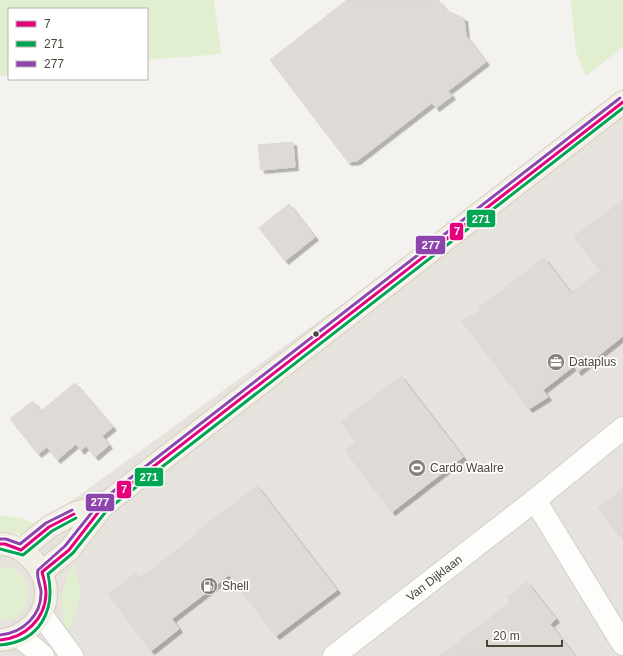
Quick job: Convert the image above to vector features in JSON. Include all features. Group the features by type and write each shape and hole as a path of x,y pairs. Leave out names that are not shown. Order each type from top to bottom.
{"main road":[{"path":"42,572 68,550 104,505 623,102"},
{"path":"21,550 49,527 75,513 104,505"},
{"path":"0,544 5,544 21,550 34,560 42,572 46,586 46,601 41,614 33,626 10,638"}],"street":[{"name":"Van Dijklaan","path":"334,656 535,500 623,428"},
{"path":"535,500 623,644"},
{"path":"41,614 72,656"},
{"path":"10,638 43,656"}],"shaded area":[{"path":"623,100 623,656 0,656 0,553"}],"green space":[{"path":"0,0 214,0 221,54 148,60 148,8 8,8 8,75 0,76"},
{"path":"571,0 623,0 623,47 586,76 576,52"},
{"path":"0,515 21,518 42,527 31,535 0,532"},
{"path":"72,565 74,565 78,576 80,596 74,619 69,630 67,630 64,623 62,598 66,580"},
{"path":"0,567 13,569 22,575 27,584 28,595 26,605 21,614 12,620 0,621"}],"building":[{"path":"347,0 438,0 447,11 464,18 466,36 486,62 448,91 452,96 436,108 432,103 357,161 348,162 270,60"},
{"path":"293,142 295,167 261,170 258,145"},
{"path":"623,200 623,336 578,372 574,366 543,390 548,397 529,409 462,321 480,311 479,308 544,258 571,293 601,271 574,237"},
{"path":"289,204 315,237 285,261 259,228"},
{"path":"401,376 463,457 392,512 345,450 356,442 341,422"},
{"path":"75,383 113,427 102,436 109,445 95,457 86,446 81,451 76,444 57,460 47,447 38,454 10,419 33,401 41,411"},
{"path":"257,486 337,590 276,636 229,575 172,619 179,629 151,651 108,594 136,573 140,578 198,534 196,532"},
{"path":"623,489 623,540 598,508"},
{"path":"527,582 556,619 550,624 575,656 440,656 511,602 507,597"}],"transit line":[{"name":"277","path":"0,635 16,631 23,627 35,615 38,608 41,591 38,570 65,546 101,501 620,98"},
{"name":"7","path":"0,640 18,635 32,626 38,619 45,603 46,594 42,572 69,550 104,505 623,102"},
{"name":"271","path":"0,645 14,643 26,638 35,631 42,622 50,600 48,574 73,553 108,509 623,108"},
{"name":"277","path":"0,539 6,539 20,544 46,523 72,510"},
{"name":"7","path":"0,544 5,544 21,550 49,527 74,514"},
{"name":"271","path":"0,549 23,555 52,531 76,518"}],"place":[{"name":"Dataplus","path":"556,362"},
{"name":"Cardo Waalre","path":"417,468"},
{"name":"Shell","path":"209,586"}]}
